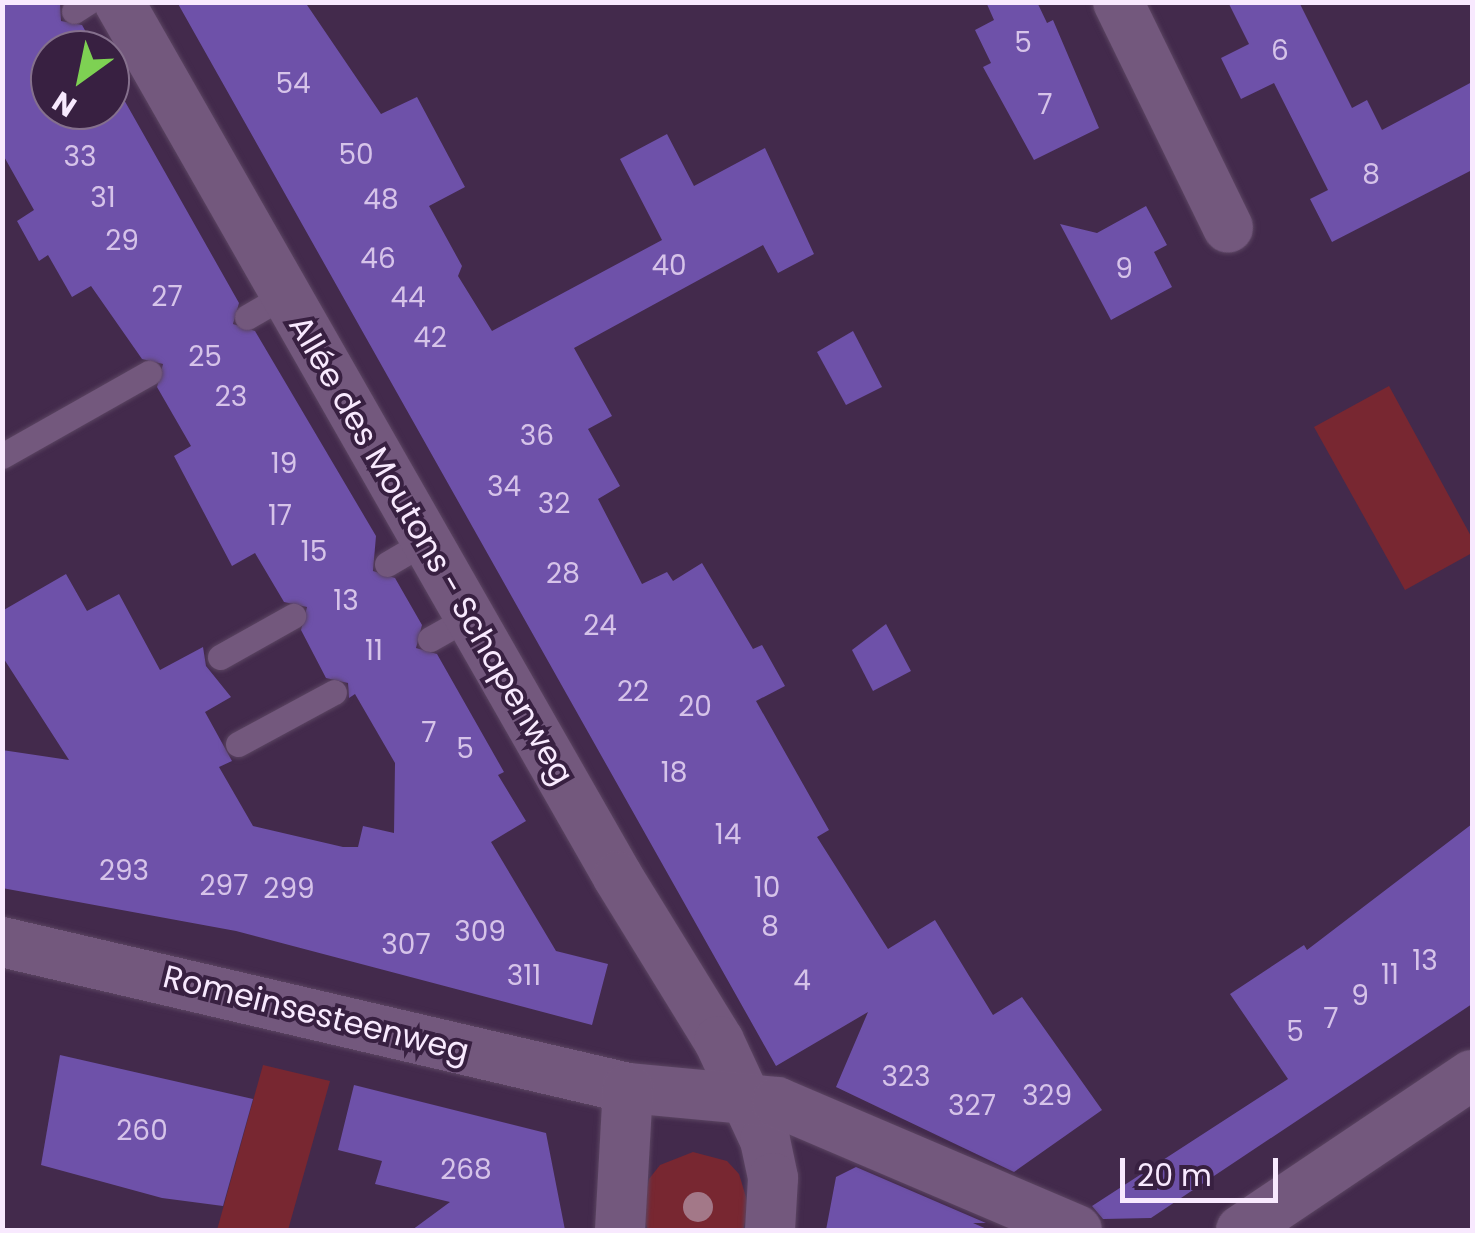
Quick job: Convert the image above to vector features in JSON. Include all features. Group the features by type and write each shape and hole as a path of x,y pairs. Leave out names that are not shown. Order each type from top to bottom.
{"street":[{"path":"1118,2 1228,228"},
{"name":"Allée des Moutons - Schapenweg","path":"93,5 450,628 697,1000 745,1097"},
{"name":"Romeinsesteenweg","path":"2,942 628,1088 745,1097 826,1120 1076,1230"},
{"path":"1241,1230 1472,1075"},
{"path":"620,1230 628,1088"},
{"path":"745,1097 772,1178 770,1230"}],"lane":[{"path":"2,456 149,373"},
{"path":"220,657 293,616"},
{"path":"238,744 334,692"}],"shaded area":[{"path":"1389,386 1472,538 1472,553 1405,590 1314,427"},
{"path":"263,1065 330,1081 288,1230 217,1230"},
{"path":"693,1152 727,1161 739,1174 749,1207 743,1230 648,1230 642,1214 649,1179 660,1165"}],"building":[{"path":"2,2 60,2 61,21 82,25 85,30 30,30 30,130 130,130 130,110 239,303 233,324 255,331 376,536 373,571 395,578 422,625 416,648 437,654 504,772 498,775 526,821 491,842 556,951 608,964 592,1025 236,931 2,888 2,750 69,760 2,656 2,611 66,574 87,611 119,594 160,670 203,647 206,666 231,697 205,712 232,761 219,767 253,826 343,847 358,847 363,826 394,833 395,763 355,694 349,698 348,683 326,678 301,630 307,607 284,602 255,553 232,566 174,456 191,446 157,387 163,364 142,359 91,286 72,297 48,255 39,261 17,221 34,210 2,153"},
{"path":"177,2 305,2 381,114 417,97 465,187 429,206 462,266 458,276 492,331 662,240 620,159 667,134 694,186 765,148 814,254 778,273 763,245 574,348 612,416 588,429 620,486 598,499 642,584 667,572 673,581 702,563 753,649 762,645 785,686 756,701 829,830 817,837 888,949 935,920 993,1015 1022,997 1102,1110 1014,1172 836,1087 868,1012 776,1066"},
{"path":"986,2 1037,2 1047,23 1053,20 1099,128 1034,160 983,67 991,63 975,30 994,20"},
{"path":"1228,2 1299,2 1352,108 1367,100 1382,130 1472,82 1472,170 1332,242 1310,199 1328,190 1274,83 1241,99 1221,58 1249,44"},
{"path":"1146,206 1167,245 1154,252 1172,287 1111,320 1060,224 1097,233"},
{"path":"853,331 882,387 846,405 817,352"},
{"path":"886,624 911,671 873,691 852,650"},
{"path":"1472,824 1472,1004 1151,1218 1103,1219 1092,1206 1288,1079 1230,994 1304,945 1307,950"},
{"path":"60,1055 253,1099 223,1206 162,1198 41,1165"},
{"path":"354,1085 546,1133 565,1230 412,1230 450,1202 375,1184 382,1161 338,1150"},
{"path":"856,1167 986,1223 973,1223 989,1230 826,1230 836,1177"}]}
